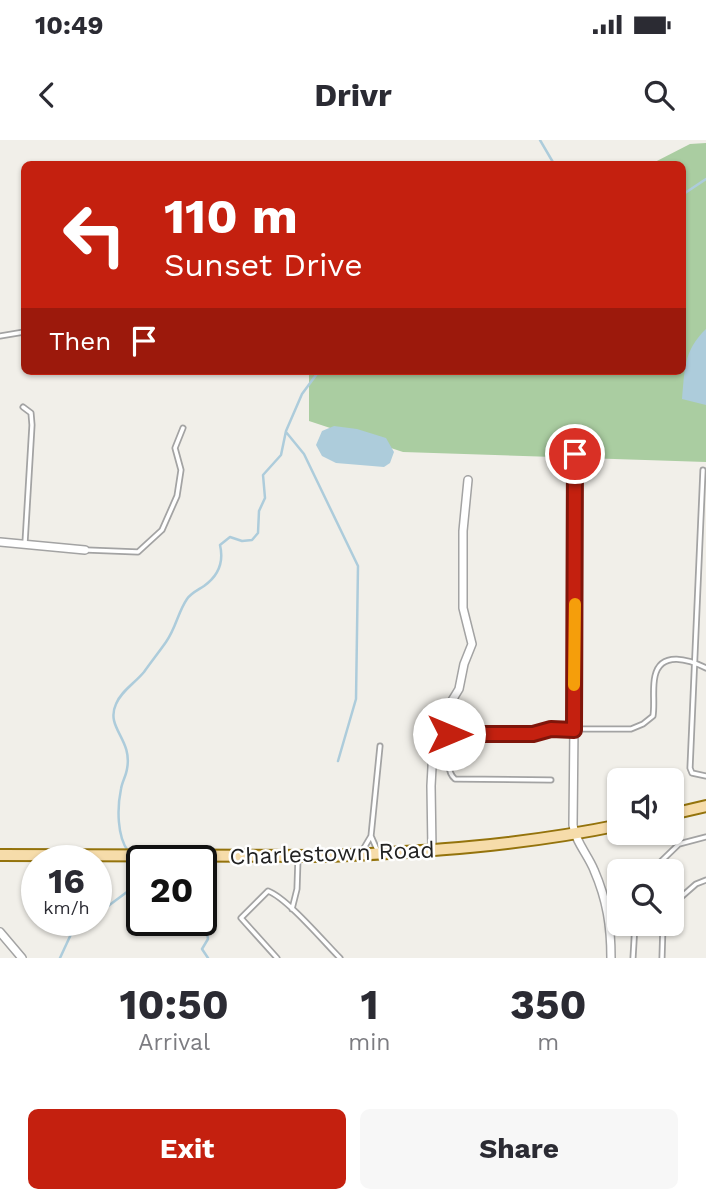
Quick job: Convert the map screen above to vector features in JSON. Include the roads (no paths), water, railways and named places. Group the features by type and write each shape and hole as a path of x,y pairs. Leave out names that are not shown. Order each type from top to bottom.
{"main road":[{"path":"684,811 706,806"},
{"name":"Charlestown Road","path":"0,855 360,855 432,850 574,834 607,828"}],"street":[{"path":"577,438 572,771 574,834 593,868 607,904"},
{"path":"432,850 431,786 434,734 437,722 459,689 464,664 472,645 463,608 463,531 468,480"},
{"path":"0,541 85,550"},
{"path":"0,932 22,958"},
{"path":"611,936 611,958"}],"lane":[{"path":"0,336 21,332"},
{"path":"23,407 30,413 33,425 25,543"},
{"path":"85,550 138,552 162,530 181,480 175,448 183,428"},
{"path":"703,470 690,768 692,773 706,776"},
{"path":"434,734 533,734 551,729 631,729 653,716 654,677 670,659 685,659 706,668"},
{"path":"450,734 449,770 455,779 551,780"},
{"path":"360,855 371,836 380,746"},
{"path":"371,836 379,854"},
{"path":"664,859 680,844 706,837"},
{"path":"292,909 297,889 298,856"},
{"path":"684,894 706,880"},
{"path":"277,958 242,921 241,916 268,891 292,909 340,958"},
{"path":"633,958 634,936"},
{"path":"662,958 663,936"}],"water":[{"path":"706,329 706,405 682,399 689,353"},
{"path":"334,426 357,429 386,438 394,452 390,463 384,467 336,463 322,456 316,445 322,431"}],"waterway":[{"path":"540,140 552,161"},
{"path":"686,192 706,179"},
{"path":"126,848 120,830 119,813 128,759 114,720 118,699 144,672 166,642 187,599 216,573 221,557 220,545 230,537 242,541 252,540 258,533 259,511 265,498 263,475 281,455 286,431 302,394 316,375"},
{"path":"286,432 304,454 358,566 356,699 338,761"},
{"path":"112,903 126,893"},
{"path":"60,958 70,936"},
{"path":"208,936 202,949 208,958"}]}
